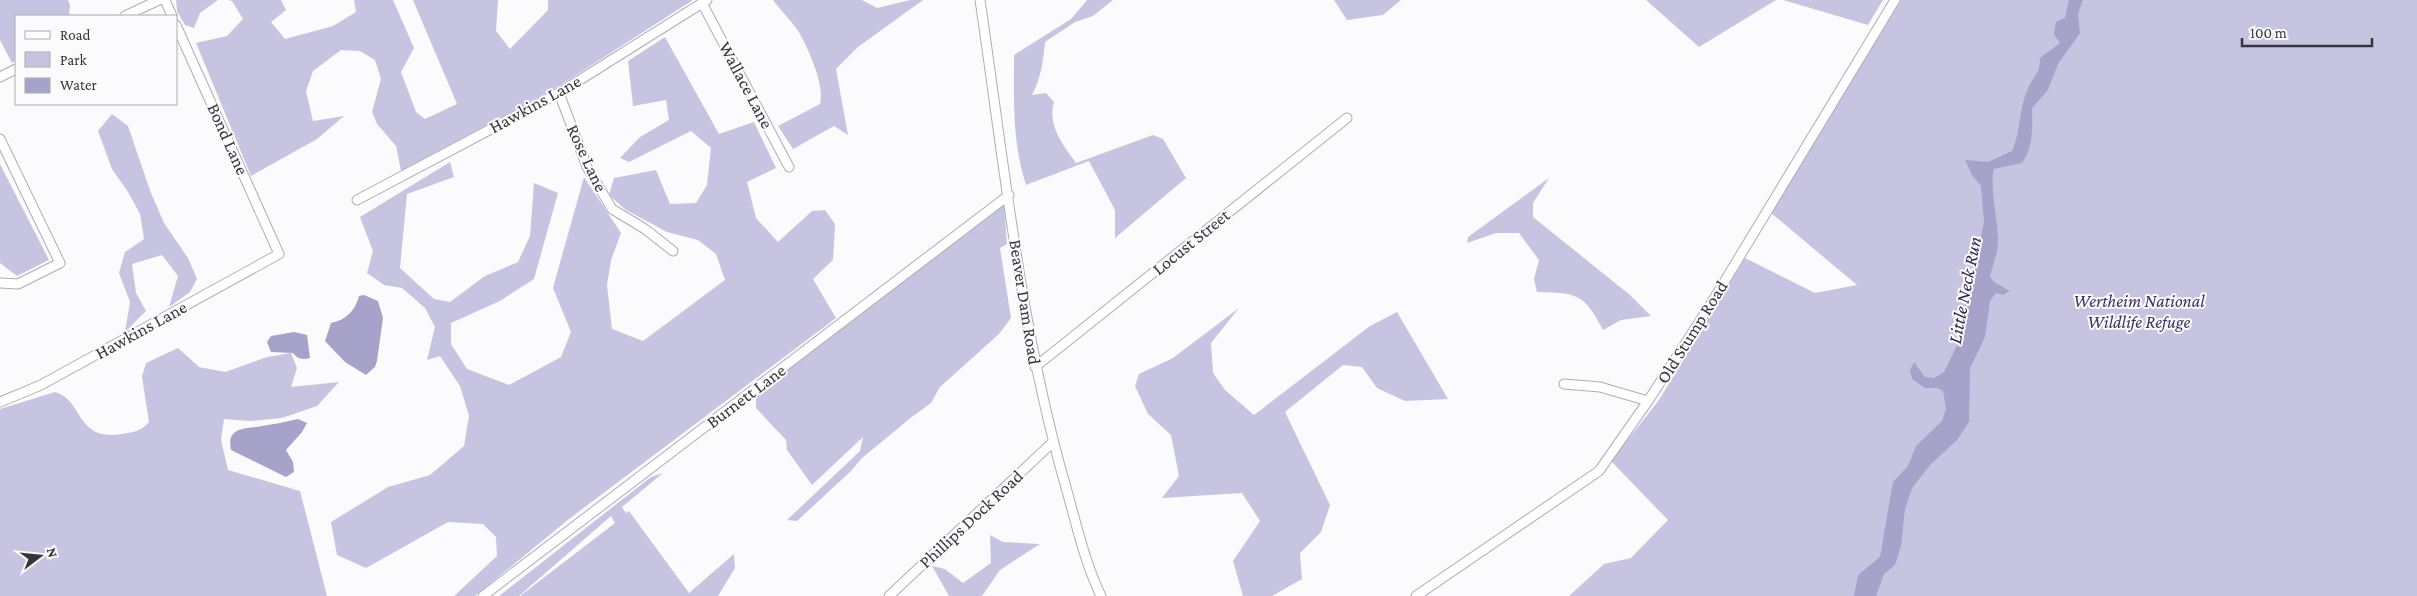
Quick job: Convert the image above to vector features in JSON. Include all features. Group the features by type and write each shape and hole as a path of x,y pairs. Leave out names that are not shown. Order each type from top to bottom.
{"street":[{"path":"127,15 159,0"},
{"path":"165,0 172,15"},
{"name":"Beaver Dam Road","path":"980,0 1024,305 1035,367 1053,442 1090,574 1101,596"},
{"name":"Old Stump Road","path":"1416,596 1599,471 1709,308 1896,0"},
{"name":"Hawkins Lane","path":"358,200 559,93 705,2"},
{"name":"Wallace Lane","path":"705,2 789,167"},
{"name":"Bond Lane","path":"178,29 279,254"},
{"path":"0,77 15,70"},
{"name":"Rose Lane","path":"559,93 587,167 612,209 645,229 673,251"},
{"name":"Locust Street","path":"1035,367 1347,118"},
{"path":"0,139 60,263 18,284 0,284"},
{"name":"Burnett Lane","path":"483,596 1009,195"},
{"name":"Hawkins Lane","path":"0,402 41,386 279,254"},
{"path":"1564,384 1600,387 1648,401"},
{"name":"Phillips Dock Road","path":"890,596 1053,442"}],"green space":[{"path":"0,0 68,0 70,5 69,15 15,15 15,61 12,63 0,40"},
{"path":"176,0 218,0 200,13 194,28 185,25 177,11"},
{"path":"228,0 281,0 286,10 271,22 285,39 333,26 356,12 354,0 393,0 414,48 401,72 416,112 425,119 457,104 413,0 498,0 496,31 510,49 548,10 548,0 693,0 556,88 401,171 396,146 377,124 372,112 381,79 375,60 360,51 341,50 313,71 306,91 313,121 344,116 317,139 251,176 196,43 227,36 243,19 232,1"},
{"path":"773,0 862,0 877,8 910,0 923,0 858,47 836,69 848,135 834,126 793,149 778,126 820,104 821,96 815,68 804,41 794,25"},
{"path":"1087,0 1113,0 1093,16 1075,22 1045,42 1041,70 1032,95 1046,93 1054,102 1052,110 1054,127 1061,142 1076,163 1153,135 1163,139 1186,178 1115,238 1115,210 1089,161 1026,185 1021,169 1016,137 1014,55 1071,19"},
{"path":"1334,0 1401,0 1383,15 1347,20"},
{"path":"1646,0 1776,0 1699,47"},
{"path":"1783,0 1883,0 1868,25"},
{"name":"Wertheim National Wildlife Refuge","path":"1897,0 2417,0 2417,596 1569,596 1604,564 1631,558 1668,520 1611,461 1659,400 1745,258 1815,293 1857,285 1771,213"},
{"path":"665,37 719,134 754,122 776,168 747,182 756,218 778,242 812,211 825,210 835,224 833,260 813,279 836,318 569,519 475,596 454,596 497,556 496,537 483,524 448,522 366,568 337,555 331,522 388,487 430,475 464,446 469,416 460,386 440,356 427,360 435,327 425,308 402,288 384,285 367,273 373,251 360,217 450,162 454,177 407,194 400,268 434,299 450,302 485,276 518,262 530,236 534,183 558,193 534,279 500,301 451,323 451,344 467,369 509,385 561,357 571,332 553,288 584,177 621,233 611,260 607,285 612,329 643,341 725,280 716,254 698,240 667,232 626,210 609,195 614,178 656,170 670,204 696,203 707,185 711,148 691,131 629,162 620,158 640,137 669,120 666,100 633,106 628,61"},
{"path":"112,114 128,126 151,193 164,223 188,258 197,279 190,292 169,307 178,276 162,255 132,264 136,293 146,311 125,332 130,302 119,273 125,252 144,239 140,214 112,169 98,131"},
{"path":"0,164 49,260 17,276 0,263"},
{"path":"1549,178 1533,203 1533,217 1630,295 1651,316 1621,320 1603,330 1590,309 1578,298 1562,293 1537,292 1534,279 1539,260 1519,233 1496,233 1467,243 1468,237"},
{"path":"1004,205 1007,244 1000,248 1011,318 999,334 940,387 931,403 862,458 850,472 797,521 787,520 860,451 863,437 812,485 787,450 786,440 756,408 756,394"},
{"path":"1239,308 1211,343 1213,373 1225,390 1254,415 1370,326 1397,312 1448,399 1405,401 1377,388 1362,367 1343,365 1285,412 1330,505 1321,532 1300,553 1302,579 1272,596 1243,596 1233,561 1260,521 1242,493 1162,498 1179,476 1171,435 1148,414 1135,386 1139,374 1173,358"},
{"path":"178,348 199,367 225,372 267,357 291,353 297,368 291,387 339,382 317,406 282,418 250,421 224,419 221,440 228,470 300,491 327,596 0,596 0,409 55,392 64,396 88,426 96,432 107,435 137,431 149,422 142,377 146,363"},
{"path":"663,473 622,507 626,513 629,511 689,593 734,554 735,568 718,596 520,596 615,523 611,516 519,596 499,596 651,477"},
{"path":"990,535 1003,542 1040,544 1000,570 982,596 949,596 932,566 945,569 963,583 991,563"}],"water":[{"path":"2069,0 2083,0 2078,14 2080,33 2058,64 2048,90 2032,108 2032,137 2026,157 2022,163 1994,169 1994,202 1998,243 1990,276 1994,282 2010,291 2003,295 1996,293 1990,301 1985,337 1970,368 1969,422 1957,440 1931,464 1912,488 1905,509 1901,546 1895,565 1884,574 1876,596 1854,596 1858,575 1880,557 1893,482 1908,466 1916,446 1942,421 1946,409 1943,391 1937,388 1925,388 1912,379 1910,370 1914,362 1925,377 1934,378 1944,372 1965,329 1964,308 1975,274 1975,259 1984,223 1981,186 1972,175 1965,160 1988,162 2012,151 2029,86 2038,71 2040,58 2060,43 2054,34 2056,22 2065,18"},
{"path":"364,295 378,301 383,318 377,361 375,367 366,375 345,362 325,341 331,323 341,320 349,314 359,296"},
{"path":"294,332 307,335 310,358 300,358 293,353 271,352 267,342 271,336"},
{"path":"298,419 307,423 302,432 286,450 293,462 294,472 286,477 231,450 231,437 239,430"}],"water label":[{"name":"Little Neck Run","path":"1964,290"}]}
